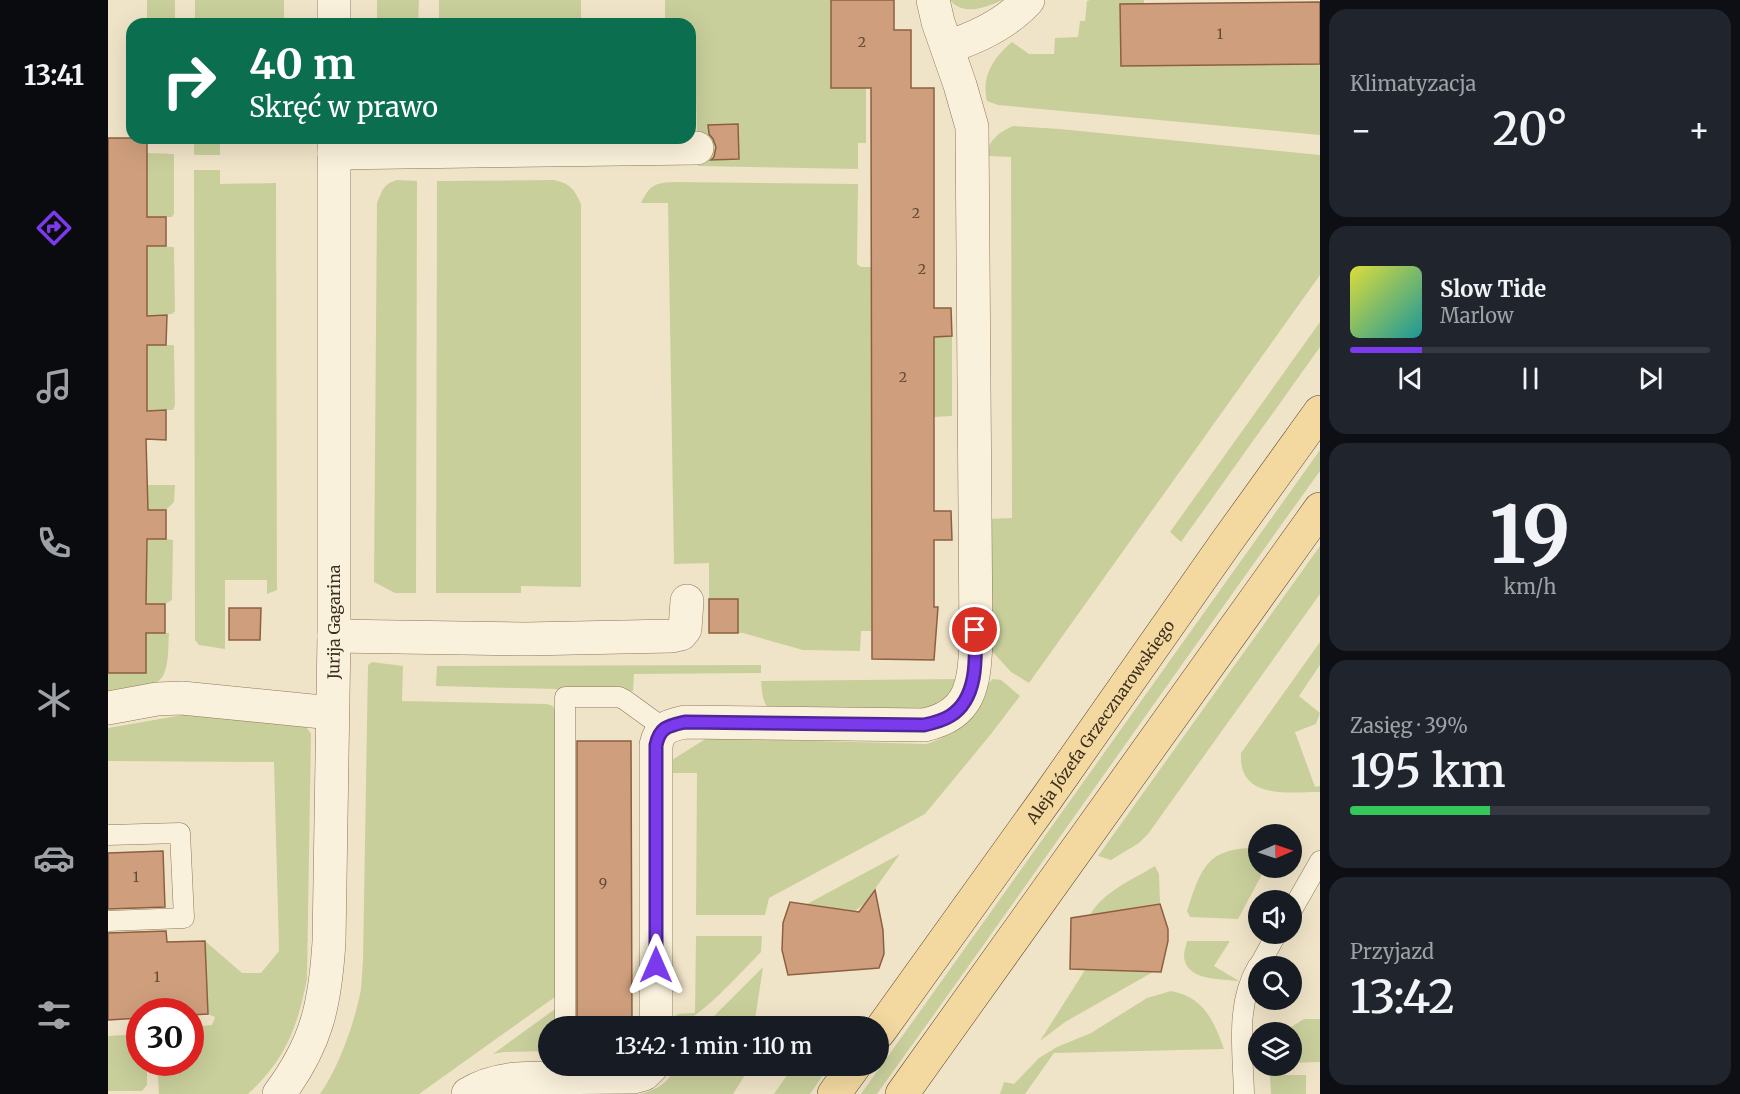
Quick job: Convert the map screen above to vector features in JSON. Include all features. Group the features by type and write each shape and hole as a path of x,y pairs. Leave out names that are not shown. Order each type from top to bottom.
{"main road":[{"name":"Aleja Józefa Grzecznarowskiego","path":"889,1018 1320,412"},
{"path":"902,1094 1320,509"},
{"path":"834,1094 847,1076"}],"street":[{"path":"334,0 334,18"},
{"path":"656,1016 656,745 659,734 669,726 685,722 924,725 940,722 953,715 966,699 973,680 976,642 972,127 933,0"},
{"path":"947,47 966,41 991,28 1019,10 1028,0"},
{"path":"334,145 697,148"},
{"name":"Jurija Gagarina","path":"279,1094 294,1074 310,1044 326,982 329,942 334,636 334,145"},
{"path":"334,636 526,639 672,636 681,634 686,628 687,601"},
{"path":"108,708 157,699 196,698 332,713"},
{"path":"468,1094 481,1086 502,1080 637,1076"}],"lane":[{"path":"565,1016 566,697 619,697 665,729"},
{"path":"108,835 180,833 184,918 108,921"},
{"path":"1302,892 1320,861"},
{"path":"1244,1094 1243,1015 1248,988"}],"green space":[{"path":"147,0 175,0 175,18 147,18"},
{"path":"195,0 284,0 284,18 195,18"},
{"path":"377,0 419,0 418,18 377,18"},
{"path":"439,0 581,0 581,18 439,18"},
{"path":"665,0 831,0 831,88 866,88 866,143 858,143 858,169 698,166 696,18 665,18"},
{"path":"950,0 1003,0 982,8 968,9"},
{"path":"1144,0 1144,4 1120,4 1320,64 1320,135 998,105 987,101 986,83 990,68 1012,42 1029,54 1054,54 1055,38 1078,37 1080,21 1085,21 1087,1"},
{"path":"1013,126 1320,155 1320,275 1029,683 1011,672 991,650 985,519 1012,518 1011,157 985,156 995,138"},
{"path":"194,144 220,144 220,155 194,155"},
{"path":"147,153 174,154 174,214 172,217 147,217"},
{"path":"194,170 220,170 220,184 276,183 277,590 267,594 267,580 225,580 225,649 199,645 195,640"},
{"path":"397,180 417,181 416,593 395,593 374,582 377,203 386,186"},
{"path":"554,180 571,188 581,204 581,587 521,586 521,593 436,593 437,181"},
{"path":"674,182 858,184 857,264 861,267 871,267 871,631 861,631 860,651 803,650 738,633 738,599 709,599 709,563 674,564 668,203 641,203 653,186"},
{"path":"147,246 174,247 175,311 172,314 147,316"},
{"path":"1320,322 1320,347 1181,542 1170,532"},
{"path":"952,336 952,416 934,417 934,337"},
{"path":"147,345 174,346 175,405 173,410 147,410"},
{"path":"1320,450 1320,471 933,1016 877,1094 861,1094 874,1076 889,1076 889,1055"},
{"path":"147,485 175,485 174,502 166,510 166,539 173,540 172,600 165,604 146,604"},
{"path":"1320,546 1320,594 1148,834 1139,843 1111,860 1098,856"},
{"path":"146,633 169,633 167,662 162,677 149,687 108,699 108,673 146,673"},
{"path":"1320,642 1320,665 1299,696 1320,713 1316,724 1295,732 1315,787 1320,786 1320,792 1280,792 1256,786 1248,779 1242,768 1241,753"},
{"path":"372,662 403,666 402,701 547,704 553,706 557,714 555,997 419,1094 320,1094 334,1071 345,1044 361,989 368,665"},
{"path":"761,665 761,673 634,674 633,691 436,686 437,666"},
{"path":"958,679 954,693 932,712 769,710 762,692 761,681"},
{"path":"993,679 1001,680 1020,696 925,814 769,898 765,915 696,915 697,773 672,773 672,760 707,738 927,744 947,736 964,724 974,712 984,690"},
{"path":"183,715 284,721 304,724 311,734 307,979 299,1013 288,1042 272,1068 248,1094 159,1094 158,1076 204,1076 204,1026 212,1025 215,1017 208,1014 205,941 242,973 261,973 279,951 274,762 108,761 108,728"},
{"path":"1248,849 1248,878 1260,878 1254,890 1248,890 1248,900 1238,919 1190,917 1187,911 1202,872 1217,856 1227,851"},
{"path":"900,854 864,904 855,911 807,904"},
{"path":"1155,866 1159,874 1160,904 1090,915 1103,899 1128,881"},
{"path":"696,936 762,936 761,952 705,1007 694,1016 675,1016 695,1013"},
{"path":"1187,941 1230,941 1214,966 1239,981 1205,977 1190,970 1184,955"},
{"path":"763,967 756,1016 714,1016"},
{"path":"1085,970 1153,972 1065,1022 1040,1041"},
{"path":"1171,991 1182,994 1200,1005 1212,1020 1224,1049 1054,1053 1025,1094 1000,1094 1004,1082 1014,1084 1039,1058 1057,1047 1091,1033 1147,998"},
{"path":"555,1009 555,1016 545,1016"},
{"path":"1304,1019 1320,1019 1320,1062 1302,1063 1302,1022 1299,1022"},
{"path":"538,1021 538,1051 493,1054"},
{"path":"126,1035 126,1076 147,1076 147,1085 142,1091 108,1091 108,1036"},
{"path":"1306,1075 1306,1094 1271,1094 1270,1076"},
{"path":"670,1076 744,1076 733,1094 640,1094 661,1086"},
{"path":"786,1076 822,1076 810,1094 774,1094"}],"building":[{"path":"831,0 894,0 894,30 911,30 911,88 934,88 934,308 951,308 952,336 934,337 934,511 951,511 952,540 934,540 934,607 938,607 934,660 872,659 871,88 831,88"},
{"path":"1320,2 1320,64 1121,66 1120,4"},
{"path":"738,124 739,159 711,160 716,147 709,134 708,125"},
{"path":"108,138 126,138 126,144 147,144 147,217 166,217 166,246 147,246 147,316 167,315 166,345 147,345 147,411 166,410 166,440 146,439 148,510 166,510 166,539 147,539 146,604 165,604 165,633 146,633 146,673 108,673"},
{"path":"709,599 738,599 738,633 709,633"},
{"path":"229,608 261,608 260,640 229,640"},
{"path":"577,741 631,741 632,1016 577,1016"},
{"path":"163,851 165,907 108,909 108,853"},
{"path":"875,890 883,930 884,954 879,968 788,975 782,950 783,923 790,902 859,912"},
{"path":"1160,904 1168,929 1168,941 1161,972 1070,969 1071,918"},
{"path":"166,931 167,942 205,941 208,1014 204,1014 204,998 126,998 126,1019 108,1020 108,933"}],"route":[{"path":"656,965 656,745 659,734 669,726 685,722 924,725 940,722 953,715 966,699 975,669 975,630"}]}
